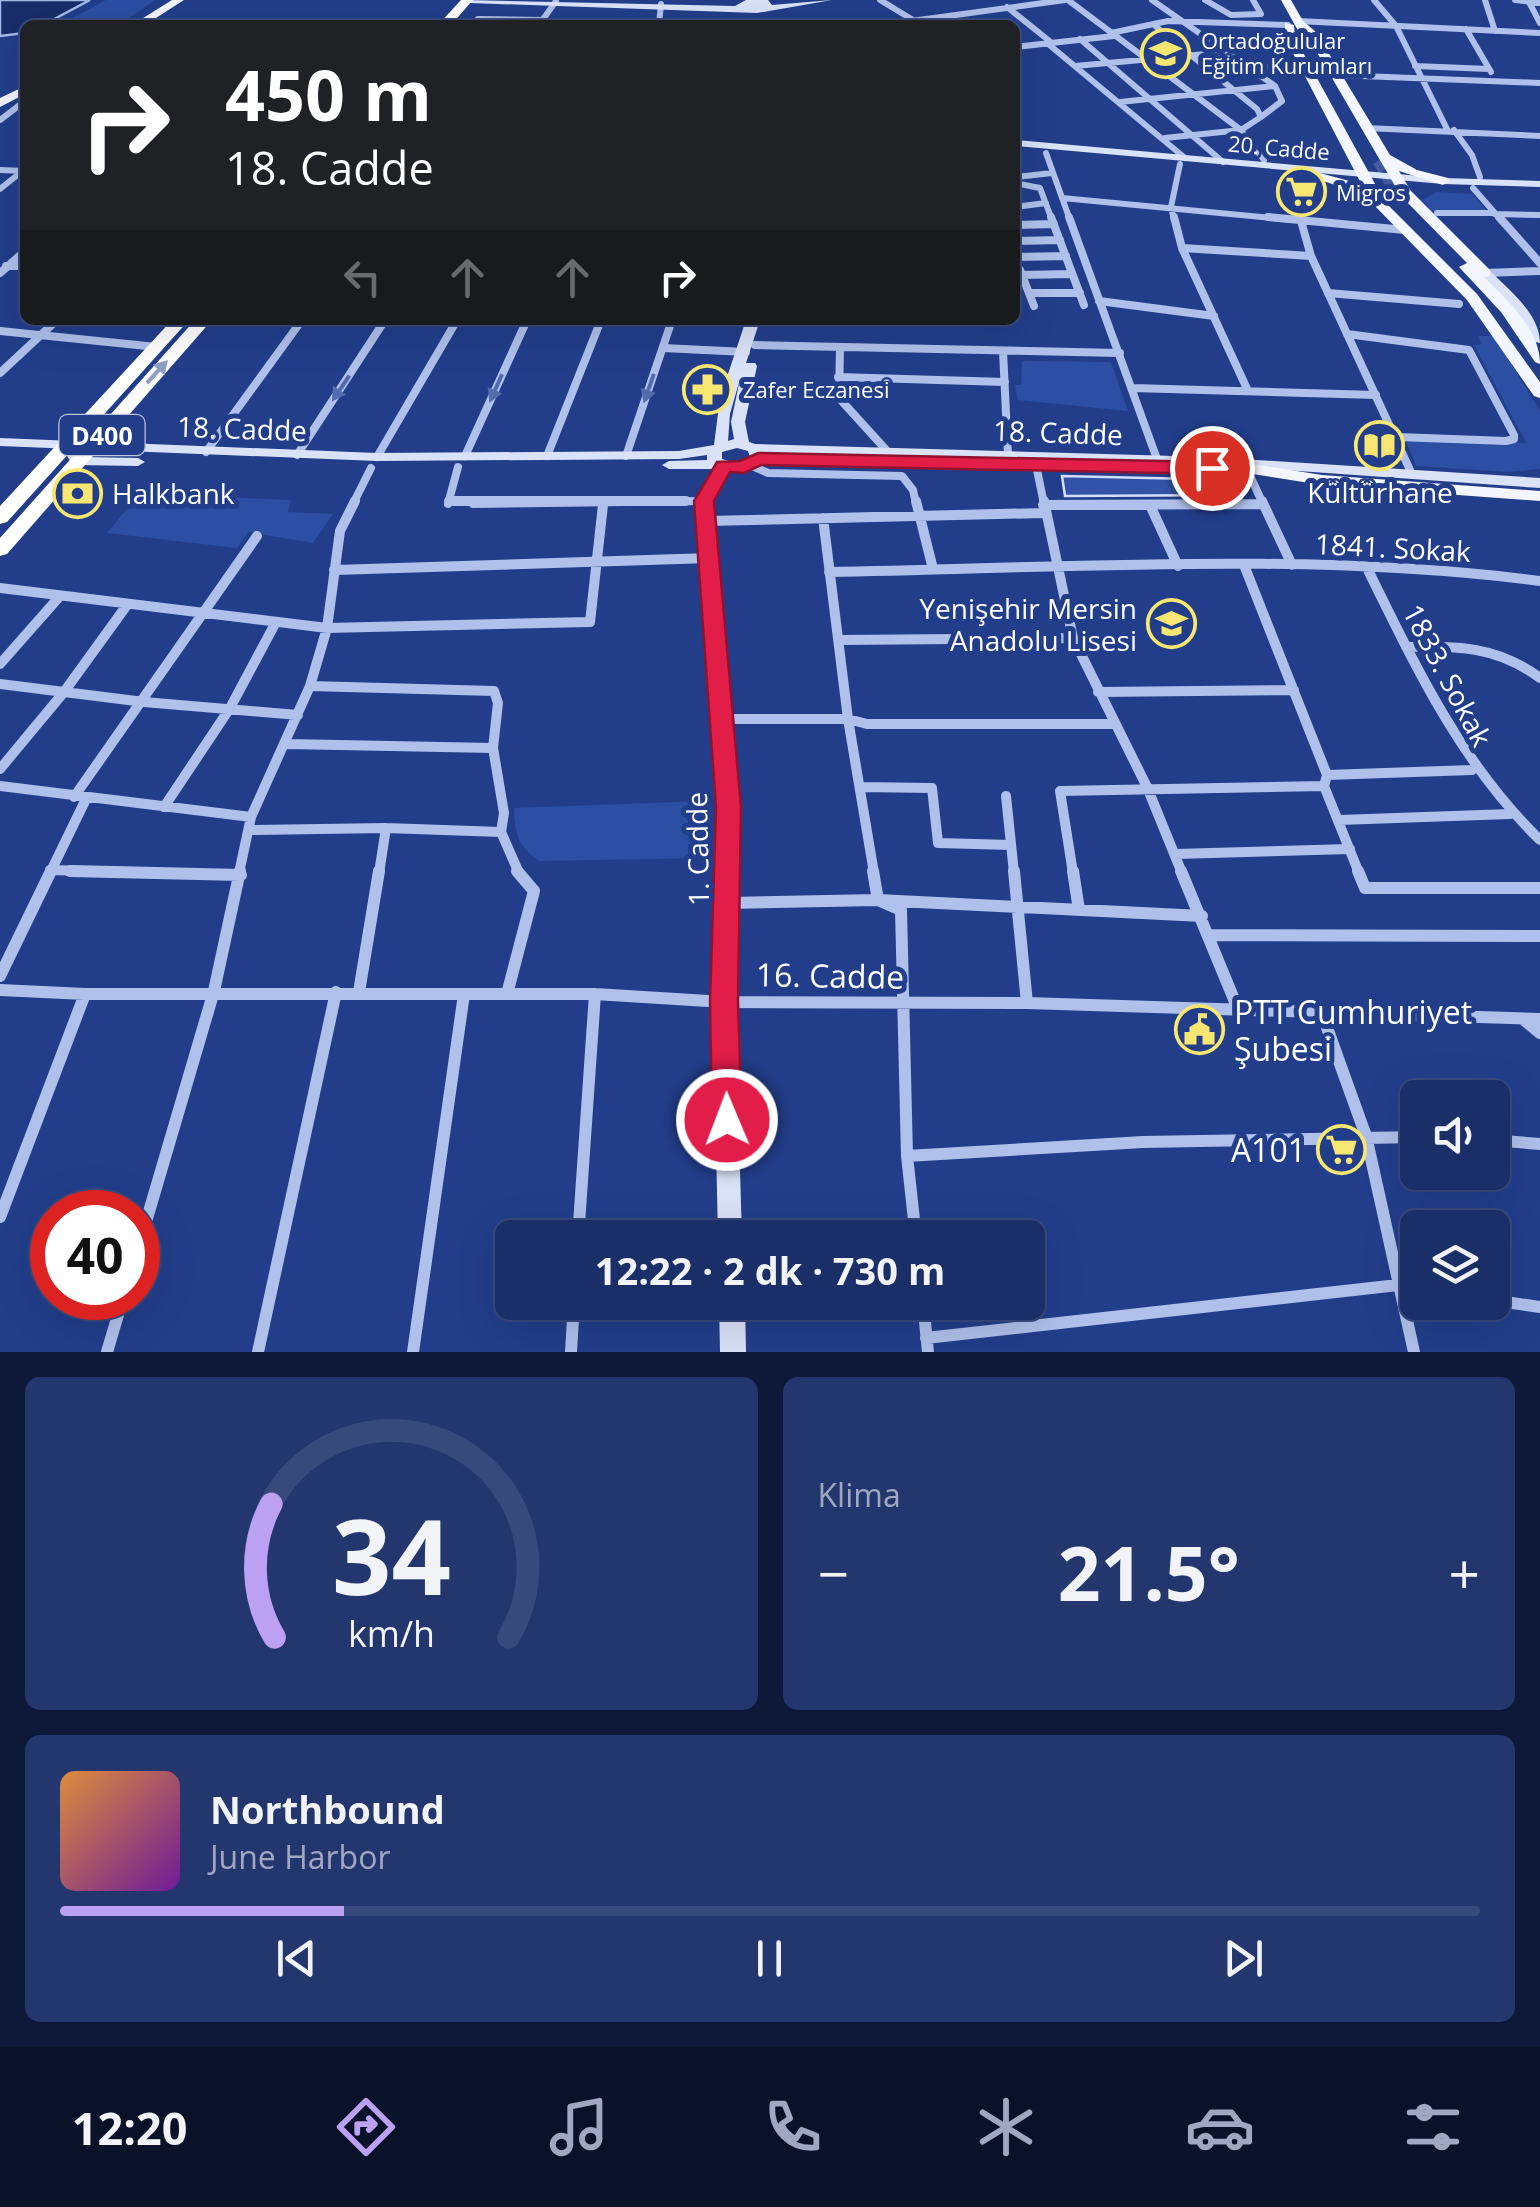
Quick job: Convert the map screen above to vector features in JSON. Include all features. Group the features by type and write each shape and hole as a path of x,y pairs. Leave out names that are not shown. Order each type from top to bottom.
{"highway":[{"path":"449,20 468,0"},
{"path":"469,20 482,0"},
{"name":"D400","path":"0,518 176,325"},
{"name":"D400","path":"0,550 200,325"}],"main road":[{"path":"132,20 164,0"},
{"path":"145,20 179,0"},
{"path":"1274,0 1292,23 1382,179 1405,230 1472,297 1540,393"},
{"path":"1286,0 1292,23 1290,38 1382,179 1486,301 1540,383"},
{"path":"1292,23 1312,34 1336,74 1366,128 1382,179 1507,309 1540,358"},
{"path":"1319,173 1348,168 1382,179 1485,273"},
{"path":"1319,173 1356,188 1405,170 1446,184"},
{"path":"1249,469 1322,480 1540,486"}],"street":[{"path":"468,0 744,7 766,14 816,0"},
{"path":"627,0 692,1 744,7 766,14 827,0"},
{"path":"880,0 914,20 1066,0 1240,130 1257,146 1264,160"},
{"path":"1153,1 1168,0"},
{"path":"1205,0 1231,15 1258,16 1253,0"},
{"path":"1374,0 1396,26 1451,130 1472,155 1476,182 1494,214 1540,263"},
{"path":"1485,0 1495,31"},
{"path":"1515,0 1540,2"},
{"path":"469,20 487,6 525,1"},
{"path":"1153,1 1250,66 1274,86 1282,101 1240,130 1164,138"},
{"path":"1528,1 1540,23"},
{"path":"659,20 660,4"},
{"path":"1007,7 1164,138 1183,161 1171,207 1182,248 1248,391"},
{"path":"1168,22 1177,15 1292,23"},
{"path":"949,16 953,20"},
{"path":"1020,46 1112,34 1168,22 1540,33"},
{"path":"1154,25 1257,109 1260,116"},
{"path":"1466,30 1496,81"},
{"path":"1080,39 1223,162"},
{"path":"1075,66 1228,52"},
{"path":"1250,66 1297,68"},
{"path":"1415,66 1489,68"},
{"path":"1336,74 1540,83"},
{"path":"1118,102 1274,86"},
{"path":"0,120 20,97"},
{"path":"1366,128 1540,136"},
{"name":"20. Cadde","path":"1020,147 1446,184 1540,187"},
{"name":"20. Cadde","path":"1020,148 1319,173"},
{"path":"1046,153 1157,459"},
{"path":"0,189 20,173"},
{"path":"1020,179 1052,173"},
{"path":"1382,179 1422,192 1446,184"},
{"path":"1020,182 1040,188 1084,305"},
{"name":"20. Cadde","path":"1446,184 1540,187"},
{"path":"1062,198 1405,230"},
{"path":"1020,206 1046,203"},
{"path":"1438,214 1540,214"},
{"path":"1301,221 1311,256 1410,470"},
{"path":"1020,225 1054,224"},
{"path":"1020,240 1060,240"},
{"path":"1182,248 1311,256"},
{"path":"1020,258 1066,256"},
{"path":"1485,273 1540,271"},
{"path":"1020,272 1072,274"},
{"path":"1485,273 1517,306 1540,339"},
{"path":"1020,274 1034,306"},
{"path":"1020,290 1080,293"},
{"path":"1328,294 1459,304"},
{"path":"1099,300 1214,316"},
{"path":"0,374 52,325"},
{"path":"206,452 298,325"},
{"path":"297,454 383,325"},
{"path":"155,1190 214,992 251,824 310,686 326,628 340,532 374,463 454,325"},
{"path":"525,325 461,462 448,504 704,501 720,456 719,424 758,325"},
{"path":"547,456 599,325"},
{"path":"626,456 670,325"},
{"path":"752,325 738,422 751,454 768,472 902,476 913,490 933,569"},
{"path":"0,332 157,346"},
{"path":"1347,334 1468,350 1514,435 1514,439 1506,441 1398,438"},
{"path":"663,348 840,346 1120,353"},
{"path":"840,346 839,398 888,452"},
{"path":"1003,351 1008,455"},
{"path":"838,377 1005,382"},
{"path":"1134,388 1376,396"},
{"name":"18. Cadde","path":"0,442 66,442 84,454 374,463 720,456"},
{"name":"18. Cadde","path":"751,454 888,452 1182,460 1540,486"},
{"name":"18. Cadde","path":"84,454 297,454 374,463"},
{"path":"720,456 751,454"},
{"path":"720,456 751,454"},
{"name":"18. Cadde","path":"751,454 1249,469"},
{"name":"18. Cadde","path":"461,462 547,456 720,456"},
{"path":"1182,460 1244,458 1410,470 1540,486"},
{"path":"1036,465 1072,638 1176,854 1238,1009"},
{"path":"1249,469 1292,565"},
{"name":"1. Cadde","path":"704,501 729,807 724,1002 730,1220"},
{"path":"706,521 1262,504"},
{"path":"0,588 326,628 590,622 602,505"},
{"path":"1150,505 1178,566"},
{"path":"823,518 848,719 878,900"},
{"path":"0,976 80,798 200,614 257,536"},
{"path":"334,570 710,558"},
{"name":"1841. Sokak","path":"829,572 1292,565 1540,581"},
{"path":"1244,566 1294,690 1365,888 1540,888"},
{"name":"1833. Sokak","path":"1367,568 1442,720 1472,770 1510,814 1540,840"},
{"path":"0,664 60,596"},
{"path":"0,769 64,692 126,605"},
{"path":"164,807 230,708 276,622"},
{"path":"839,640 1072,638"},
{"path":"1406,647 1477,646 1512,656 1540,678"},
{"path":"0,684 144,702 298,715"},
{"path":"310,686 494,691 498,703 493,748 504,813 501,832 517,871 534,891 508,994"},
{"path":"1098,692 1294,690"},
{"path":"722,719 848,719 867,724 1114,724"},
{"path":"286,744 493,748"},
{"path":"1079,910 1060,790 1326,781 1472,770"},
{"path":"0,786 164,807 251,824 501,832"},
{"path":"861,788 932,788 938,842 1011,845"},
{"path":"1006,796 1027,1003"},
{"path":"1339,820 1510,814"},
{"path":"359,992 386,828"},
{"path":"1176,854 1350,849"},
{"path":"50,870 241,875"},
{"path":"878,900 900,910 907,1156 914,1220"},
{"path":"729,903 878,900 1202,916"},
{"path":"1209,935 1540,936"},
{"name":"16. Cadde","path":"0,990 85,994 595,994 724,1002 1027,1003 1540,1019"},
{"path":"258,1352 336,992"},
{"path":"0,1217 85,994"},
{"path":"414,1352 464,994"},
{"path":"579,1220 595,994"},
{"path":"1322,1011 1348,1066 1369,1136 1414,1352"},
{"path":"1523,1019 1540,1033"},
{"path":"907,1156 1142,1142 1400,1137"},
{"path":"1510,1142 1540,1144"},
{"path":"924,1320 927,1345 1398,1285"},
{"path":"1510,1303 1540,1307"},
{"path":"107,1352 116,1320"},
{"path":"571,1352 573,1320"},
{"path":"732,1320 733,1352"}],"shaded area":[{"path":"0,0 90,0 52,20 20,20 20,34 0,36"},
{"path":"106,0 155,0 126,20 68,20"},
{"path":"1437,192 1472,194 1487,211 1432,211 1422,200"},
{"path":"1478,336 1494,336 1540,411 1540,469 1508,472 1416,466 1406,441 1526,443 1474,345 1481,344"},
{"path":"1022,361 1111,362 1128,411 1018,400 1015,385 1021,385"},
{"path":"139,494 291,500 288,512 333,514 313,543 248,532 237,548 107,533"},
{"path":"706,801 709,858 540,861 522,845 515,825 514,808"}],"building":[{"path":"1062,476 1236,480 1240,495 1065,496"}],"tunnel":[{"path":"1378,161 1398,197"}],"place":[{"name":"Ortadoğulular Eğitim Kurumları","path":"1166,53"},
{"name":"Migros","path":"1301,192"},
{"name":"Zafer Eczanesi","path":"708,389"},
{"name":"Kültürhane","path":"1380,445"},
{"name":"Halkbank","path":"77,493"},
{"name":"Yenişehir Mersin Anadolu Lisesi","path":"1172,624"},
{"name":"PTT Cumhuriyet Şubesi","path":"1199,1029"},
{"name":"A101","path":"1341,1149"}],"route":[{"path":"727,1120 724,1002 729,807 704,501 724,466 744,467 758,459 1212,468"}]}
